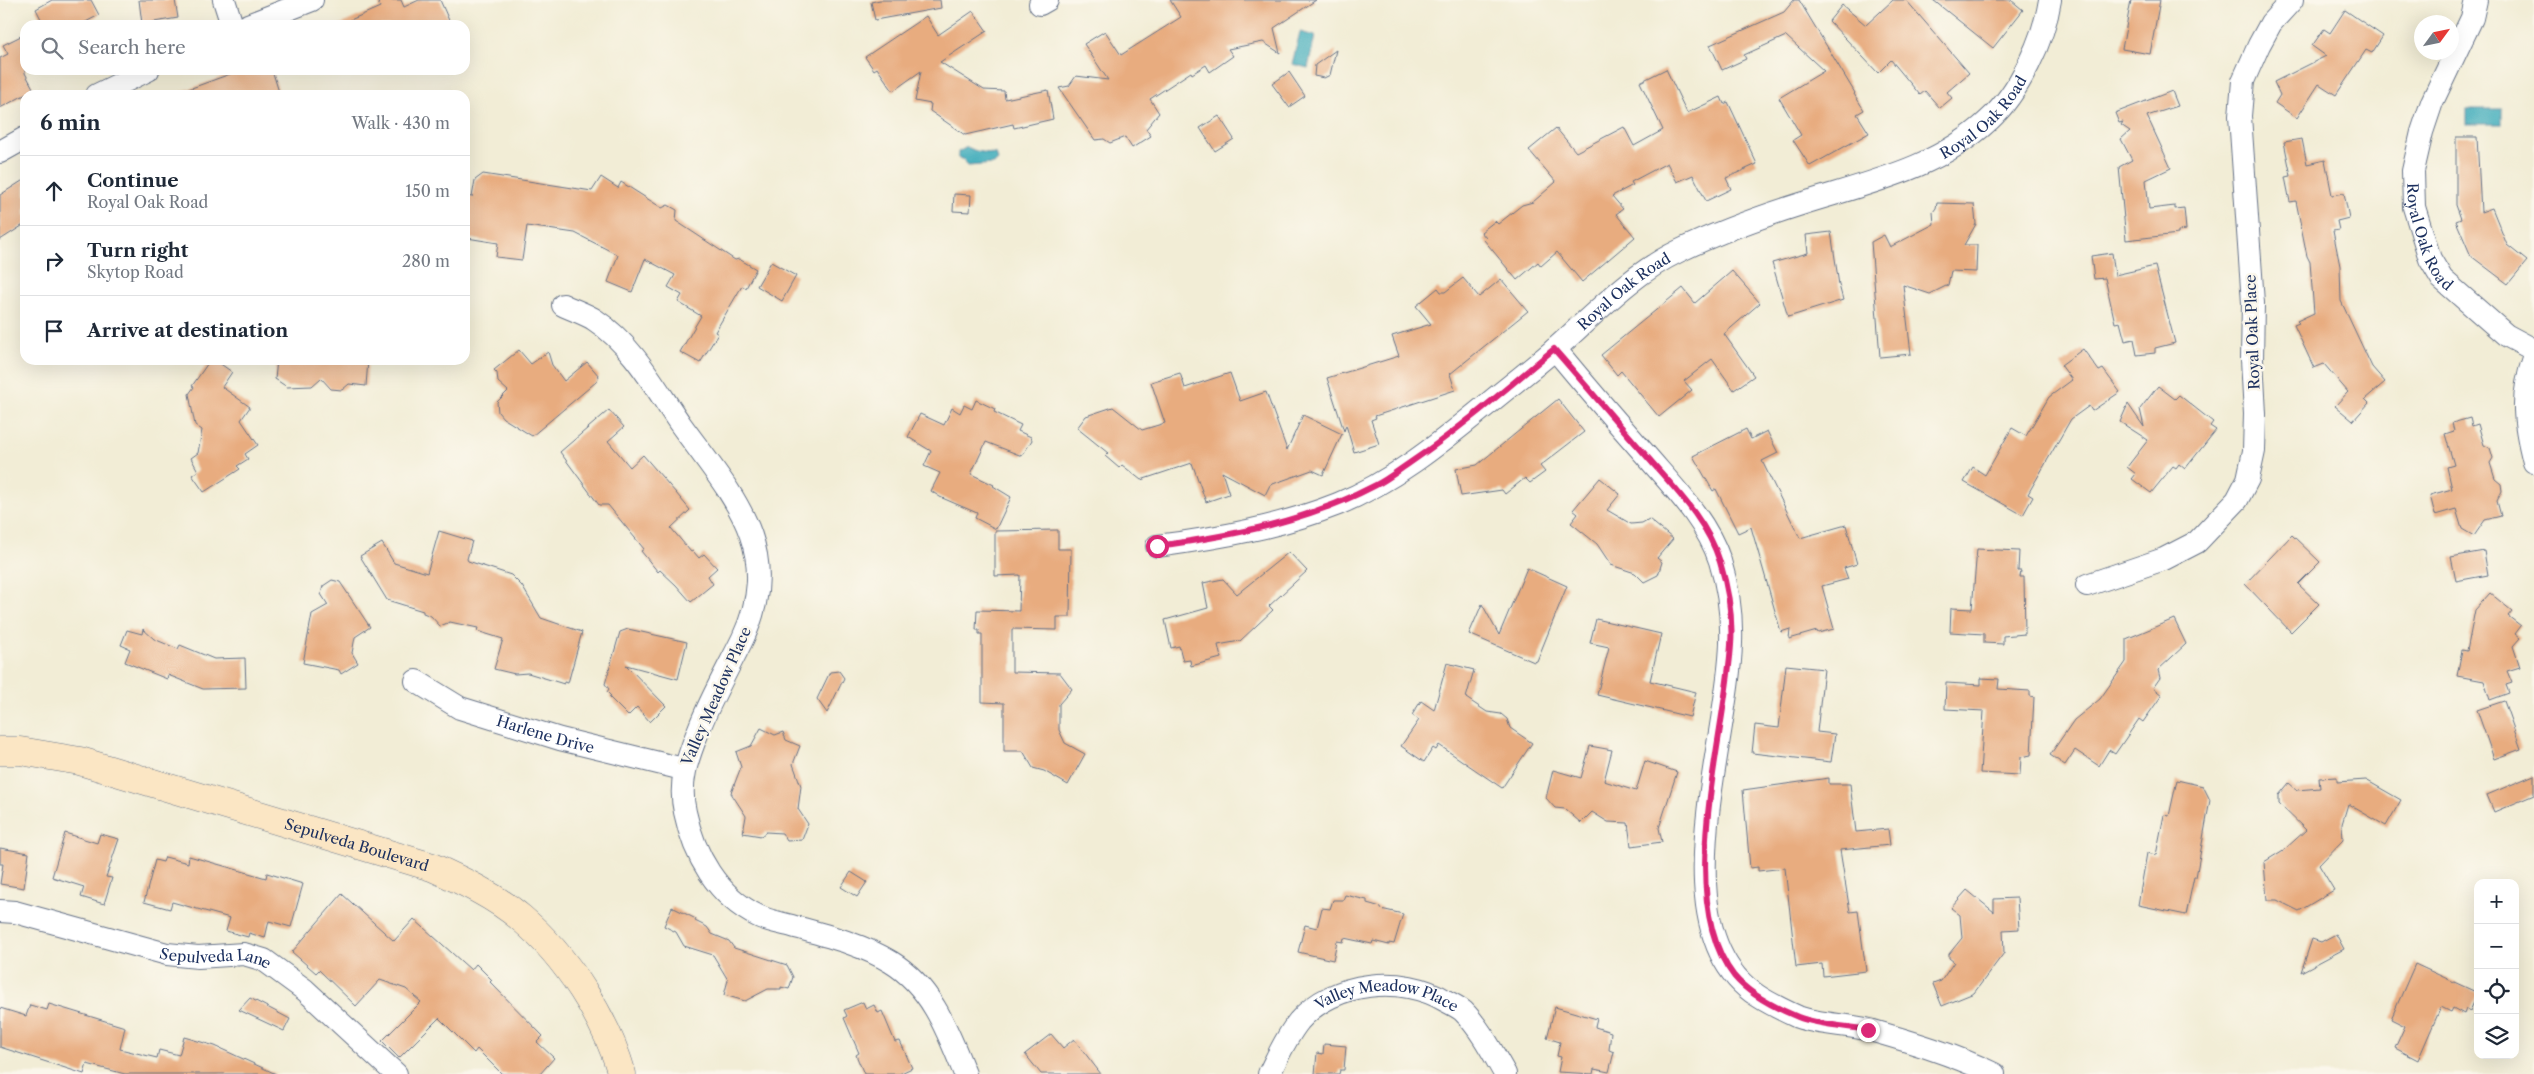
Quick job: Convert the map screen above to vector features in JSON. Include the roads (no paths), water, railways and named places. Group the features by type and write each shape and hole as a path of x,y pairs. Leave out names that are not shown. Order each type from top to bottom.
{"main road":[{"name":"Sepulveda Boulevard","path":"0,751 20,751 80,761 432,867 477,888 521,918 552,949 604,1023 622,1074"}],"street":[{"path":"224,0 230,20"},
{"path":"261,20 312,0"},
{"name":"Royal Oak Road","path":"1157,546 1211,538 1290,520 1339,503 1378,484 1440,442 1554,349 1622,287 1677,252 1738,226 1926,164 1990,120 2016,86 2046,22 2050,0"},
{"name":"Royal Oak Place","path":"2087,585 2164,559 2197,542 2233,505 2248,480 2254,451 2255,414 2252,359 2253,303 2241,104 2243,81 2258,45 2272,23 2292,0"},
{"name":"Royal Oak Road","path":"2476,0 2472,18 2432,102 2422,132 2413,171 2414,207 2430,259 2442,278 2506,335 2534,350"},
{"path":"107,90 138,75"},
{"path":"0,152 20,141"},
{"name":"Valley Meadow Place","path":"563,305 594,319 624,344 726,487 754,540 758,563 758,590 744,636 703,718 683,769 684,810 694,844 710,874 732,900 759,917 863,949 892,963 921,987 944,1023 965,1074"},
{"path":"1554,349 1684,500 1708,535 1720,561 1729,603 1731,643 1705,845 1704,880 1707,912 1715,942 1734,976 1758,996 1799,1017 1868,1030 1974,1064 1994,1074"},
{"path":"2534,358 2526,382 2524,408 2527,433 2534,462"},
{"name":"Harlene Drive","path":"416,681 460,708 560,739 683,769"},
{"name":"Sepulveda Lane","path":"0,911 15,912 167,954 198,958 244,954 264,960 305,990 396,1074"},
{"name":"Valley Meadow Place","path":"1269,1074 1285,1042 1306,1015 1319,1005 1348,990 1377,984 1416,988 1437,995 1462,1010 1490,1048 1505,1074"}],"water":[{"path":"1300,32 1315,36 1308,68 1292,64"},
{"path":"2467,109 2502,109 2502,124 2467,124"},
{"path":"967,147 976,151 996,154 998,160 994,164 968,166 963,159 958,158 958,152"}]}
